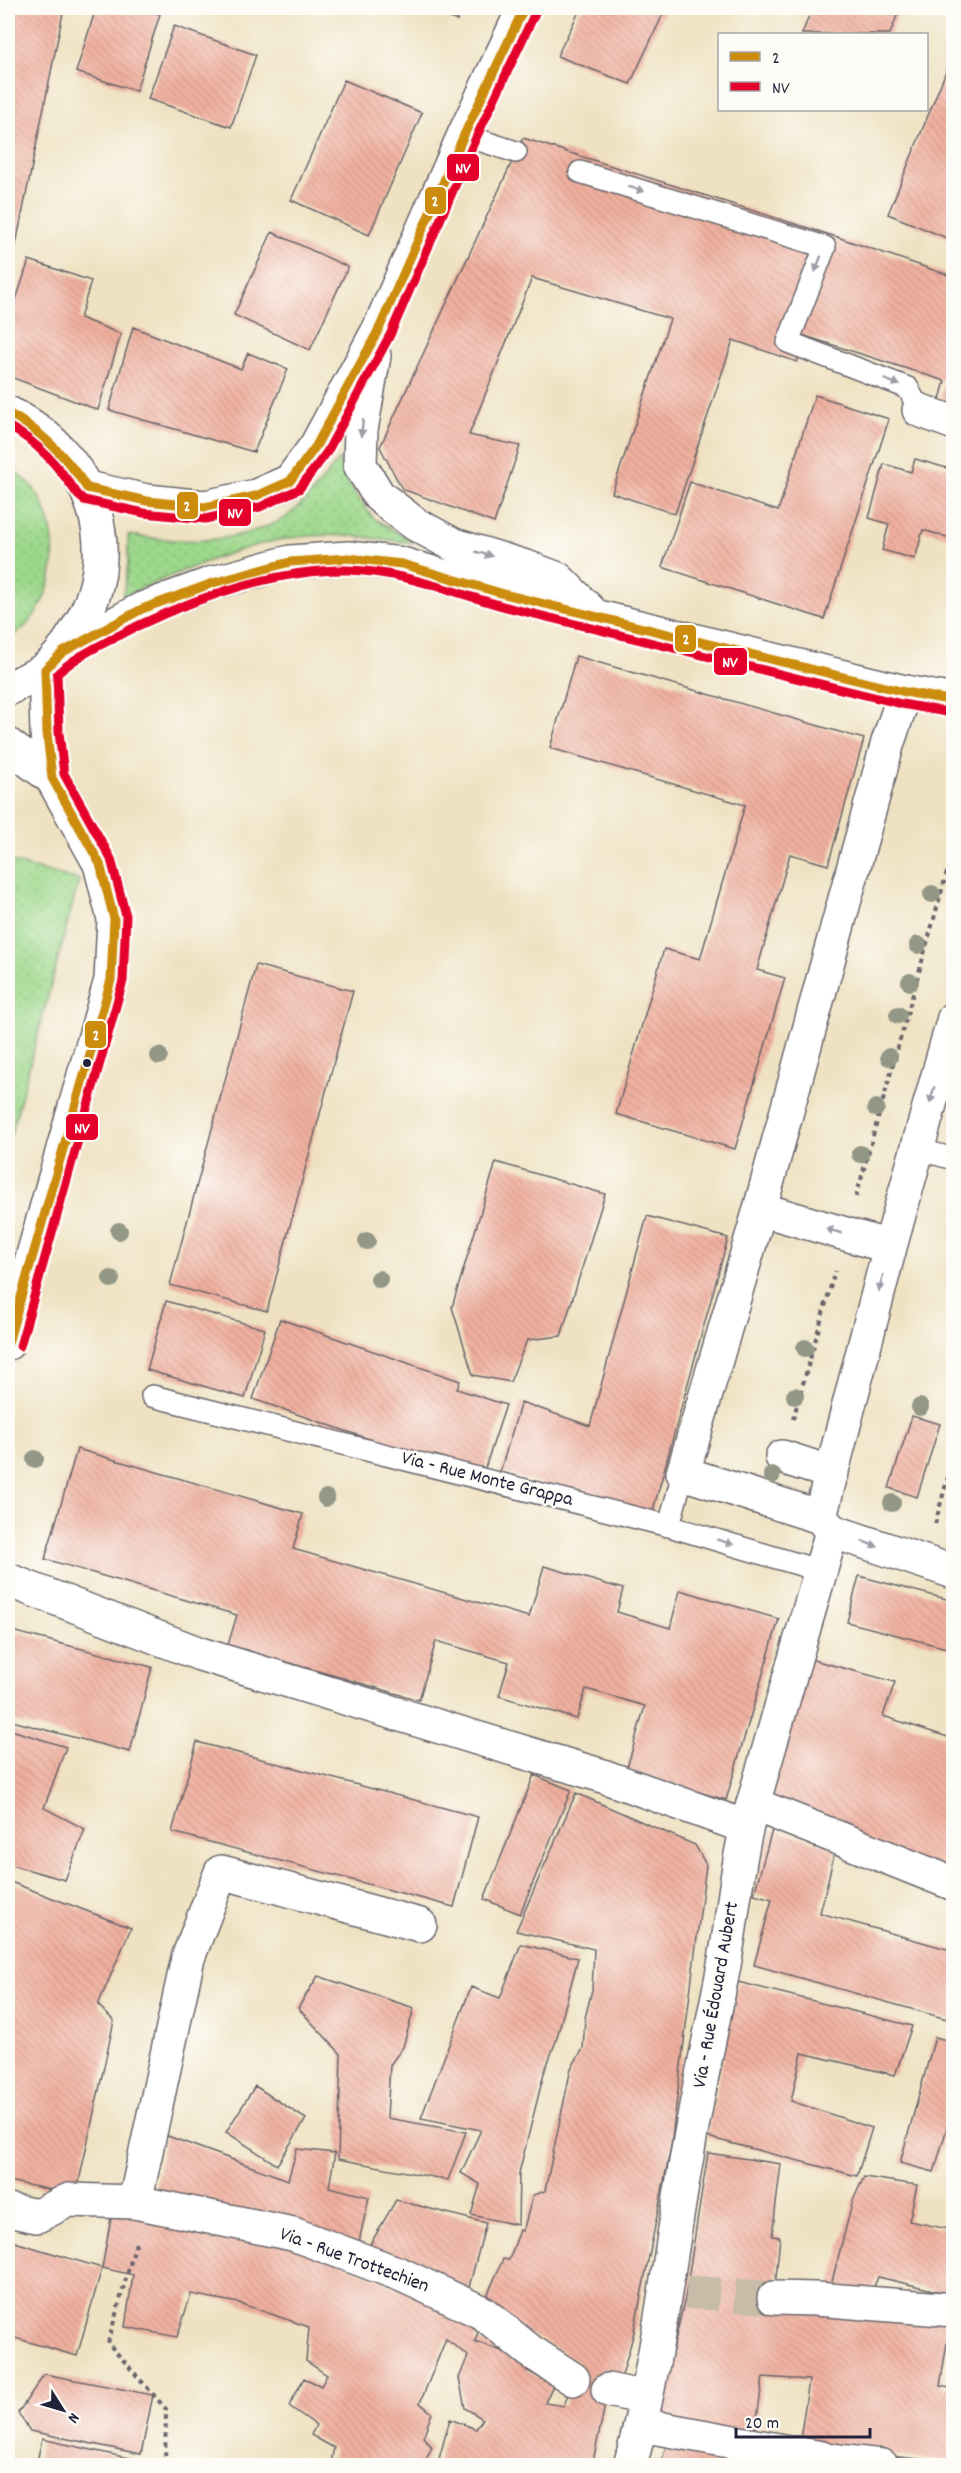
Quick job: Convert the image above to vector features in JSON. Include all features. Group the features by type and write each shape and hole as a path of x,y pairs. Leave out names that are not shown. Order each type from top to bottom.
{"street":[{"path":"87,488 147,501 205,507 256,496 290,481 316,446 379,329 464,135 524,8"},
{"path":"379,329 362,430 360,465 379,496 415,524 454,546 558,579 594,615"},
{"path":"919,411 954,423"},
{"path":"8,413 26,421 51,440 71,462 87,488 99,530 99,573 87,615 54,660 47,733 52,778 100,864 114,919 111,980 8,1344"},
{"path":"8,689 142,609 213,583 290,562 348,558 402,564 504,594 905,692 954,701"},
{"path":"905,692 888,742 760,1209 683,1473 826,1524 939,1568"},
{"path":"8,746 52,778"},
{"name":"Via - Rue Édouard Aubert","path":"630,2466 676,2292 690,2140 749,1815 821,1571 832,1473 890,1247 954,1018"},
{"path":"760,1209 890,1247"},
{"path":"782,1456 832,1473"},
{"path":"8,1580 200,1654 600,1775 749,1815 954,1884"},
{"path":"140,2203 188,1958 221,1872 420,1925"},
{"name":"Via - Rue Trottechien","path":"8,2211 37,2216 69,2200 140,2203 292,2234 402,2275 483,2313 530,2351 573,2379"},
{"path":"774,2298 954,2310"},
{"path":"608,2390 644,2411 793,2453 882,2466"}],"lane":[{"path":"464,135 516,152"},
{"path":"580,172 825,247 788,342 908,388 919,411"},
{"path":"917,1149 954,1159"},
{"name":"Via - Rue Monte Grappa","path":"152,1396 669,1526 821,1571"},
{"path":"669,1526 683,1473"}],"path":[{"path":"782,1456 954,847"},
{"path":"939,1568 954,1455"},
{"path":"140,2203 108,2343 166,2409 165,2466"}],"green space":[{"path":"339,459 349,485 373,518 415,543 326,535 297,537 231,553 123,596 128,564 128,535 197,540 231,537 265,527 284,519 301,505"},
{"path":"8,465 29,483 40,498 52,534 53,553 52,572 40,607 27,625 8,640"},
{"path":"8,861 79,880 8,1146"}],"building":[{"path":"8,8 64,8 12,264 8,263"},
{"path":"96,8 138,8 160,14 136,91 76,72"},
{"path":"427,8 464,8 457,21"},
{"path":"581,8 666,8 630,84 557,56"},
{"path":"812,8 900,8 890,33 802,33"},
{"path":"174,26 256,55 231,127 148,99"},
{"path":"954,54 954,241 888,214"},
{"path":"344,80 422,113 369,235 291,200"},
{"path":"523,138 840,238 954,277 954,407 939,403 945,381 805,336 797,362 733,340 675,514 612,493 670,319 532,278 469,435 520,446 494,523 402,489 380,447"},
{"path":"272,232 348,267 310,350 234,315"},
{"path":"29,260 91,281 80,318 121,334 98,410 8,376 8,324"},
{"path":"133,327 241,369 248,353 288,369 254,452 109,410"},
{"path":"815,395 889,419 824,619 662,567 690,482 778,511"},
{"path":"915,459 954,470 954,539 923,530 915,559 882,550 889,524 869,518 884,464 911,472"},
{"path":"576,656 864,739 828,865 790,854 757,970 785,978 735,1149 616,1114 664,949 700,959 745,805 550,748"},
{"path":"256,965 353,991 267,1311 170,1285"},
{"path":"496,1162 605,1194 561,1336 527,1340 510,1382 473,1375 452,1307"},
{"path":"647,1216 728,1238 652,1514 500,1472 521,1402 590,1426"},
{"path":"166,1301 265,1329 245,1398 147,1370"},
{"path":"280,1319 460,1381 457,1389 506,1405 484,1471 435,1455 433,1461 253,1399"},
{"path":"912,1416 940,1424 917,1497 889,1488"},
{"path":"77,1449 303,1514 293,1549 529,1617 544,1566 623,1589 617,1612 670,1628 680,1590 779,1619 726,1800 626,1771 645,1706 586,1689 577,1719 499,1696 509,1662 436,1641 419,1700 228,1645 237,1615 45,1559"},
{"path":"859,1576 954,1601 954,1650 847,1622"},
{"path":"8,1630 152,1667 130,1752 8,1720"},
{"path":"806,1658 895,1682 883,1716 954,1739 954,1875 765,1802"},
{"path":"8,1729 66,1747 44,1808 85,1829 65,1880 8,1864"},
{"path":"197,1742 478,1817 454,1907 172,1832"},
{"path":"534,1775 571,1790 520,1914 484,1899"},
{"path":"576,1793 695,1845 706,1865 671,2146 633,2336 621,2379 611,2377 592,2466 437,2466 450,2419 476,2429 483,2419 465,2408 459,2378 468,2356 446,2339 420,2403 432,2413 423,2437 432,2447 423,2466 330,2466 334,2448 311,2435 316,2425 289,2406 304,2378 321,2386 327,2375 306,2361 309,2327 239,2303 191,2294 177,2337 125,2327 133,2275 102,2268 113,2207 310,2250 482,2321 475,2341 528,2361 526,2370 553,2385 545,2403 564,2406 578,2362 483,2305 503,2259 509,2260 520,2230 523,2231 533,2195 545,2191 571,2068 583,2049 585,2018 592,1990 594,1949 516,1931"},
{"path":"772,1830 836,1847 820,1913 954,1951 954,2021 754,1965 772,1899 754,1894"},
{"path":"8,1881 131,1928 98,2005 114,2021 76,2195 8,2181"},
{"path":"521,1944 578,1958 556,2041 544,2073 519,2173 518,2225 471,2215 480,2184 461,2173 481,2130 421,2118 471,1987 500,1998"},
{"path":"318,1976 414,2008 403,2047 390,2065 387,2118 466,2132 448,2180 338,2159 341,2054 298,2008"},
{"path":"738,1982 912,2026 895,2075 802,2053 791,2101 872,2128 857,2176 707,2137"},
{"path":"935,2037 954,2042 954,2104 934,2172 900,2163"},
{"path":"255,2086 306,2119 277,2165 226,2132"},
{"path":"165,2135 288,2180 297,2149 335,2153 329,2187 369,2197 358,2246 154,2195"},
{"path":"708,2153 781,2164 772,2236 780,2237 774,2298 951,2318 940,2386 954,2389 954,2463 799,2446 809,2380 763,2377 754,2439 656,2423 685,2298"},
{"path":"864,2177 917,2185 909,2221 954,2230 954,2295 878,2277 869,2299 829,2293 853,2200"},
{"path":"396,2200 486,2223 468,2291 365,2253"},
{"path":"8,2240 102,2268 77,2356 8,2336"},
{"path":"44,2374 153,2395 141,2454 30,2431 18,2413"},
{"path":"42,2439 133,2459 132,2466 36,2466"},
{"path":"667,2443 747,2459 745,2466 660,2466"}],"tunnel":[{"path":"686,2292 774,2298"}],"transit line":[{"name":"2","path":"8,413 32,428 52,445 71,465 87,488 147,501 205,507 256,496 290,481 316,446 379,329 464,135 524,8"},
{"name":"NV","path":"8,426 19,432 47,456 84,500 144,513 205,519 260,507 299,489 327,452 390,335 475,140 535,13"},
{"name":"2","path":"8,1343 111,980 114,919 100,864 52,778 47,733 45,669 63,652 142,609 213,583 290,562 348,558 402,564 504,594 905,692 954,701"},
{"name":"NV","path":"20,1346 123,981 126,916 111,859 64,774 59,732 57,674 76,659 164,614 225,591 287,575 317,571 369,571 411,579 514,609 902,704 952,713"}]}
